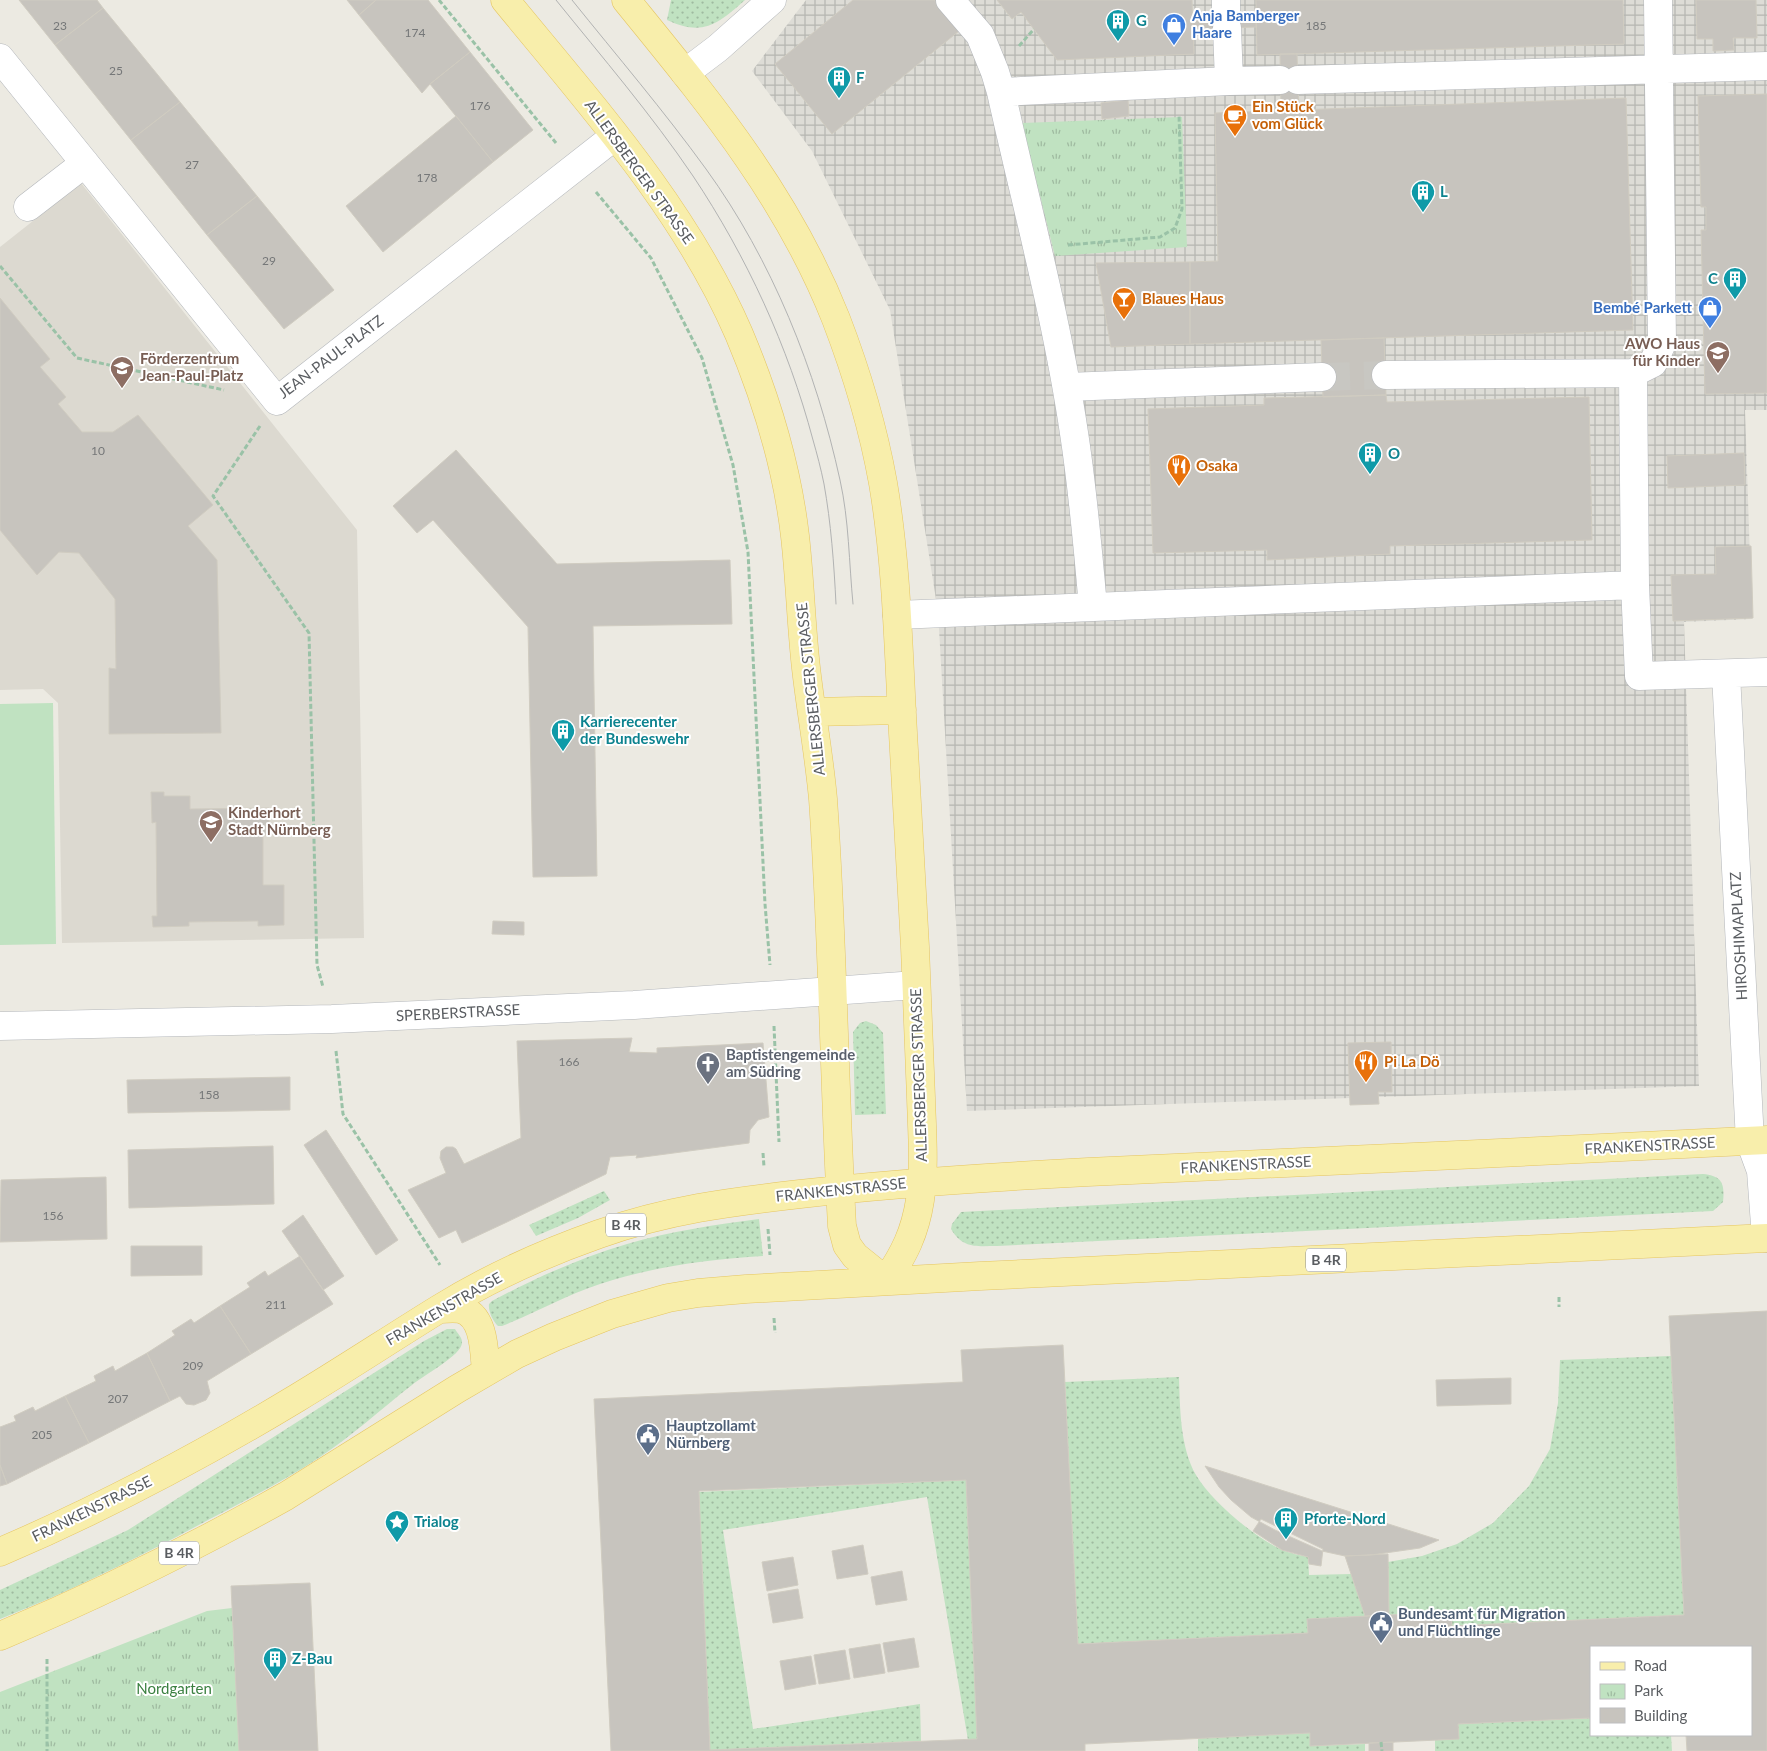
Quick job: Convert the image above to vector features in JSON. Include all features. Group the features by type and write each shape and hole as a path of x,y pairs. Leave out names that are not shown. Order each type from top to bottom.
{"main road":[{"name":"ALLERSBERGER STRASSE","path":"505,0 615,136 667,206 699,256 738,332 762,397 782,465 793,526 806,665 818,752 824,825 842,1226 847,1245 855,1256 886,1281 908,1246 915,1228 922,1182 923,1134 897,615 888,517 878,457 863,399 836,319 803,248 768,186 720,118 626,0"},
{"path":"812,712 902,710"},
{"name":"FRANKENSTRASSE","path":"0,1552 110,1502 225,1440 306,1392 439,1308 498,1278 550,1253 603,1232 682,1209 764,1197 922,1182 1758,1140"},
{"name":"B 4R","path":"0,1636 114,1585 251,1516 517,1354 612,1314 668,1298 698,1293 886,1281 1767,1238"},
{"path":"439,1308 460,1309 470,1313 476,1320 480,1331 486,1372"}],"street":[{"path":"685,74 718,48 772,0"},
{"path":"950,0 980,35 995,72 1038,247 1075,434 1086,522 1093,606"},
{"path":"1386,376 1633,372 1653,363 1662,343 1658,0"},
{"path":"1226,14 1229,80"},
{"name":"JEAN-PAUL-PLATZ","path":"0,58 277,401 615,136"},
{"path":"1001,92 1229,80 1289,80 1767,66"},
{"path":"28,207 85,163"},
{"path":"1633,372 1635,585 1639,676 1767,672"},
{"path":"1066,387 1322,377"},
{"path":"897,615 1635,585"},
{"name":"HIROSHIMAPLATZ","path":"1726,674 1758,1140 1767,1238"},
{"name":"SPERBERSTRASSE","path":"0,1026 332,1019 634,1005 916,985"}],"path":[{"path":"439,0 651,258 702,358 733,465 748,552 765,904 773,994 779,1142"},
{"path":"1038,247 1160,237 1175,228 1182,209 1178,83"},
{"path":"0,266 77,358 229,390"},
{"path":"277,401 213,496 309,633 316,965 332,1019 343,1114 440,1264"},
{"path":"763,1153 764,1197 775,1333"},
{"path":"1559,1297 1559,1307"},
{"path":"47,1659 48,1751"},
{"path":"1381,1742 1382,1751"}],"shaded area":[{"path":"806,0 1767,0 1767,410 1745,410 1752,619 1684,622 1699,1086 967,1111 938,612 890,310 812,151 752,71"},
{"name":"Förderzentrum Jean-Paul-Platz","path":"81,183 357,530 364,938 62,943 58,703 43,689 0,690 0,247"}],"green space":[{"path":"671,0 745,0 718,21 700,27 691,27 667,20"},
{"path":"1182,117 1187,247 1055,256 1022,123"},
{"path":"53,703 56,944 0,945 0,704"},
{"path":"866,1021 876,1025 883,1033 886,1114 855,1115 853,1032 860,1023"},
{"path":"1703,1174 1718,1179 1723,1185 1723,1202 1713,1211 997,1246 976,1246 965,1243 951,1229 952,1224 961,1212"},
{"path":"604,1191 610,1200 578,1218 536,1236 529,1225"},
{"path":"759,1219 763,1256 681,1265 620,1278 575,1293 502,1326 498,1326 490,1313 489,1304 492,1301 558,1269 609,1250 643,1239 676,1232"},
{"path":"447,1329 455,1329 461,1338 461,1347 456,1353 320,1457 265,1490 131,1560 53,1597 0,1619 0,1590 128,1530 424,1341"},
{"path":"1671,1356 1684,1615 1452,1626 1451,1612 1389,1615 1388,1562 1422,1556 1457,1544 1493,1523 1529,1486 1550,1449 1558,1403 1560,1360"},
{"path":"1179,1377 1184,1440 1191,1464 1203,1485 1223,1507 1259,1536 1282,1550 1308,1557 1309,1575 1351,1574 1365,1616 1307,1619 1308,1633 1078,1644 1065,1382"},
{"path":"966,1480 977,1739 968,1740 927,1497 723,1530 753,1729 920,1704 921,1741 710,1750 699,1492"},
{"name":"Nordgarten","path":"232,1608 239,1751 0,1751 0,1692 207,1611"},
{"path":"1590,1718 1590,1736 1671,1736 1672,1751 1435,1751 1435,1740 1458,1739 1458,1724"},
{"path":"1310,1733 1310,1746 1365,1744 1365,1751 1198,1751 1198,1738"}],"building":[{"path":"19,0 97,0 103,8 55,45"},
{"path":"347,0 376,0 359,15"},
{"path":"376,0 428,0 470,52 430,84 422,93 359,15"},
{"name":"F","path":"853,0 934,0 959,31 832,134 775,64"},
{"name":"G","path":"997,0 1192,0 1194,54 1057,60 1021,12 1012,19"},
{"path":"1256,0 1623,0 1624,44 1257,55"},
{"path":"1696,0 1756,0 1757,38 1733,38 1734,50 1713,51 1713,39 1697,39"},
{"path":"103,8 180,102 131,140 55,45"},
{"path":"1256,12 1256,27 1193,29 1192,15"},
{"path":"470,52 533,130 493,162 430,84"},
{"path":"1280,54 1297,54 1299,110 1281,110"},
{"name":"C","path":"1767,94 1767,393 1705,394 1701,230 1706,230 1706,207 1701,207 1698,96"},
{"name":"L","path":"1626,98 1633,330 1190,344 1190,262 1218,261 1215,113"},
{"path":"1128,100 1129,116 1102,119 1101,103"},
{"path":"180,102 257,196 207,235 131,140"},
{"path":"456,116 493,162 383,252 346,206"},
{"path":"257,196 334,290 284,329 207,235"},
{"path":"1190,262 1190,344 1111,347 1096,263"},
{"path":"0,298 50,359 40,367 66,397 58,404 82,432 113,432 138,415 213,505 188,526 217,560 221,733 109,734 109,668 116,669 115,599 79,553 59,552 37,575 0,530"},
{"path":"1384,338 1386,395 1323,397 1321,340"},
{"name":"O","path":"1386,395 1387,402 1589,397 1592,540 1390,546 1390,554 1267,560 1267,550 1153,553 1148,409 1264,405 1264,398"},
{"name":"Karrierecenter der Bundeswehr","path":"456,450 557,564 730,560 732,624 593,626 597,876 533,877 528,627 433,520 417,533 393,506"},
{"path":"1744,453 1745,485 1668,488 1667,456"},
{"path":"1751,546 1753,618 1673,621 1671,575 1716,574 1715,547"},
{"path":"151,792 164,792 164,796 190,796 190,809 269,808 269,835 263,835 263,885 284,885 284,925 258,926 258,921 189,922 189,926 153,927 152,916 157,916 156,822 152,823"},
{"path":"493,921 524,922 524,935 492,934"},
{"path":"632,1038 629,1052 657,1053 657,1048 763,1043 769,1117 758,1120 750,1130 749,1143 636,1158 637,1155 610,1157 606,1174 507,1222 462,1243 456,1230 439,1238 408,1190 446,1173 440,1158 441,1151 446,1147 456,1149 464,1164 521,1138 517,1041"},
{"path":"1391,1042 1392,1092 1378,1092 1379,1104 1350,1105 1348,1043"},
{"path":"290,1077 290,1110 128,1113 127,1080"},
{"path":"326,1130 398,1240 376,1255 304,1145"},
{"path":"273,1146 274,1204 129,1208 128,1150"},
{"path":"106,1177 107,1239 0,1242 1,1180"},
{"path":"303,1215 344,1276 323,1290 282,1231"},
{"path":"131,1246 202,1246 202,1275 131,1276"},
{"path":"300,1256 333,1304 251,1354 220,1306 250,1287 247,1283 265,1271 268,1276"},
{"path":"220,1306 251,1354 207,1381 210,1393 206,1400 194,1405 186,1404 180,1396 170,1401 147,1353 175,1335 172,1331 191,1319 194,1323"},
{"path":"1767,1311 1767,1751 1687,1751 1686,1736 1752,1736 1752,1646 1590,1646 1590,1718 1458,1724 1459,1739 1310,1746 1310,1733 1085,1744 1085,1751 611,1751 594,1399 963,1382 961,1350 1063,1345 1078,1644 1308,1633 1307,1619 1451,1612 1452,1626 1684,1615 1669,1316","holes":["966,1480 977,1739 710,1750 699,1491"]},
{"path":"147,1353 170,1401 89,1443 65,1396 96,1381 94,1376 113,1366 115,1371"},
{"path":"1511,1378 1511,1404 1437,1406 1436,1380"},
{"path":"65,1396 89,1443 7,1484 0,1465 0,1427 16,1421 14,1416 33,1407 35,1411"},
{"path":"0,1465 7,1484 0,1486"},
{"path":"1205,1466 1439,1540 1420,1548 1371,1555 1345,1556 1322,1551 1251,1517 1219,1487"},
{"name":"Pforte-Nord","path":"1261,1519 1323,1549 1321,1566 1309,1564 1308,1557 1282,1550 1253,1531"},
{"path":"863,1545 868,1574 837,1579 832,1551"},
{"path":"1388,1554 1389,1615 1365,1616 1345,1556"},
{"path":"793,1557 798,1585 767,1591 762,1562"},
{"path":"902,1571 907,1600 876,1605 871,1577"},
{"name":"Z-Bau","path":"310,1583 318,1751 239,1751 231,1586"},
{"path":"798,1589 803,1618 773,1623 768,1594"},
{"path":"914,1638 919,1667 888,1672 883,1643"},
{"path":"880,1644 885,1673 854,1678 849,1649"},
{"path":"845,1650 850,1679 819,1684 814,1655"},
{"path":"811,1656 816,1684 785,1690 780,1661"},
{"path":"1393,1742 1393,1751 1369,1751 1369,1743"}],"tunnel":[{"path":"1322,377 1386,375"}],"tram line":[{"path":"556,0 643,108 693,176 731,238 764,303 803,405 820,467 830,529 836,604"},
{"path":"572,0 706,169 730,204 771,278 789,317 804,357 830,439 845,510 853,604"}],"place":[{"name":"G","path":"1118,42"},
{"name":"Anja Bamberger Haare","path":"1174,46"},
{"name":"F","path":"839,99"},
{"name":"Ein Stück vom Glück","path":"1235,137"},
{"name":"L","path":"1423,213"},
{"name":"C","path":"1735,300"},
{"name":"Blaues Haus","path":"1124,320"},
{"name":"Bembé Parkett","path":"1710,329"},
{"name":"AWO Haus für Kinder","path":"1718,374"},
{"name":"Förderzentrum Jean-Paul-Platz","path":"122,389"},
{"name":"O","path":"1370,475"},
{"name":"Osaka","path":"1179,487"},
{"name":"Karrierecenter der Bundeswehr","path":"563,752"},
{"name":"Kinderhort Stadt Nürnberg","path":"211,843"},
{"name":"Pi La Dö","path":"1366,1083"},
{"name":"Baptistengemeinde am Südring","path":"708,1085"},
{"name":"Hauptzollamt Nürnberg","path":"648,1456"},
{"name":"Pforte-Nord","path":"1286,1540"},
{"name":"Trialog","path":"397,1543"},
{"name":"Bundesamt für Migration und Flüchtlinge","path":"1381,1644"},
{"name":"Z-Bau","path":"275,1680"}]}
